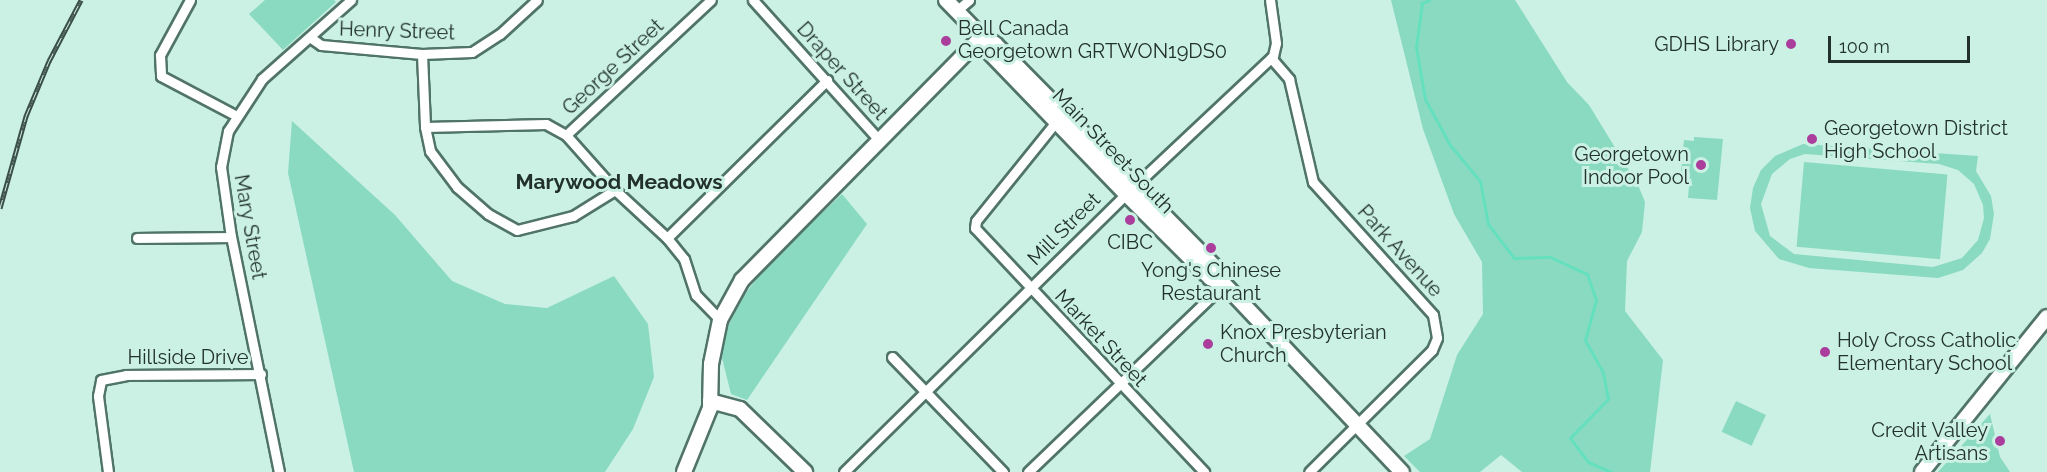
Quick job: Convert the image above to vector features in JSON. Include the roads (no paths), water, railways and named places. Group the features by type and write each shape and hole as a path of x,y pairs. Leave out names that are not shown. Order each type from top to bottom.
{"main road":[{"name":"Main Street South","path":"946,0 982,37 995,44 1060,117 1130,190 1218,270 1224,284 1402,472"},
{"path":"684,472 694,454 710,401 711,364 720,320 742,280 982,37"},
{"path":"1922,472 2047,317"},
{"path":"2032,335 2047,341"},
{"path":"710,401 728,405 749,416 805,472"}],"street":[{"path":"190,0 160,55 161,76 237,116"},
{"name":"Mary Street","path":"279,472 261,374 231,237 221,167 228,131 262,79 311,38 351,0"},
{"name":"Henry Street","path":"311,38 321,45 422,54 471,52 500,34 537,0"},
{"name":"George Street","path":"566,135 711,0"},
{"name":"Draper Street","path":"753,0 879,140"},
{"path":"956,11 969,0"},
{"path":"1270,0 1276,43 1271,58"},
{"path":"422,54 425,127 430,151 457,187 488,214 517,230 573,216 615,190"},
{"name":"Mill Street","path":"844,472 1130,190 1271,58"},
{"name":"Park Avenue","path":"1271,58 1289,79 1313,182 1433,315 1437,338 1432,350 1308,472"},
{"path":"667,238 827,80"},
{"name":"Market Street","path":"1060,117 974,226 1120,385 1204,472"},
{"path":"425,127 546,124 566,135 615,190 667,238 684,259 696,295 720,320"},
{"path":"137,238 231,237"},
{"path":"1028,472 1224,284"},
{"path":"892,357 1003,472"},
{"name":"Hillside Drive","path":"108,472 98,396 101,380 126,375 261,374"}],"waterway":[{"path":"1429,0 1422,3 1416,47 1425,99 1450,145 1480,181 1488,224 1514,258 1550,257 1587,274 1596,300 1585,340 1603,373 1608,399 1570,438 1588,462 1611,472"}],"railway":[{"path":"0,208 26,116 49,61 81,0"}],"place":[{"name":"Bell Canada Georgetown GRTWON19DS0","path":"946,41"},
{"name":"GDHS Library","path":"1791,44"},
{"name":"Georgetown District High School","path":"1812,139"},
{"name":"Georgetown Indoor Pool","path":"1701,165"},
{"name":"CIBC","path":"1130,220"},
{"name":"Yong's Chinese Restaurant","path":"1211,248"},
{"name":"Knox Presbyterian Church","path":"1208,344"},
{"name":"Holy Cross Catholic Elementary School","path":"1825,352"},
{"name":"Credit Valley Artisans","path":"2000,441"}],"district":[{"name":"Marywood Meadows","path":"619,182"}]}
